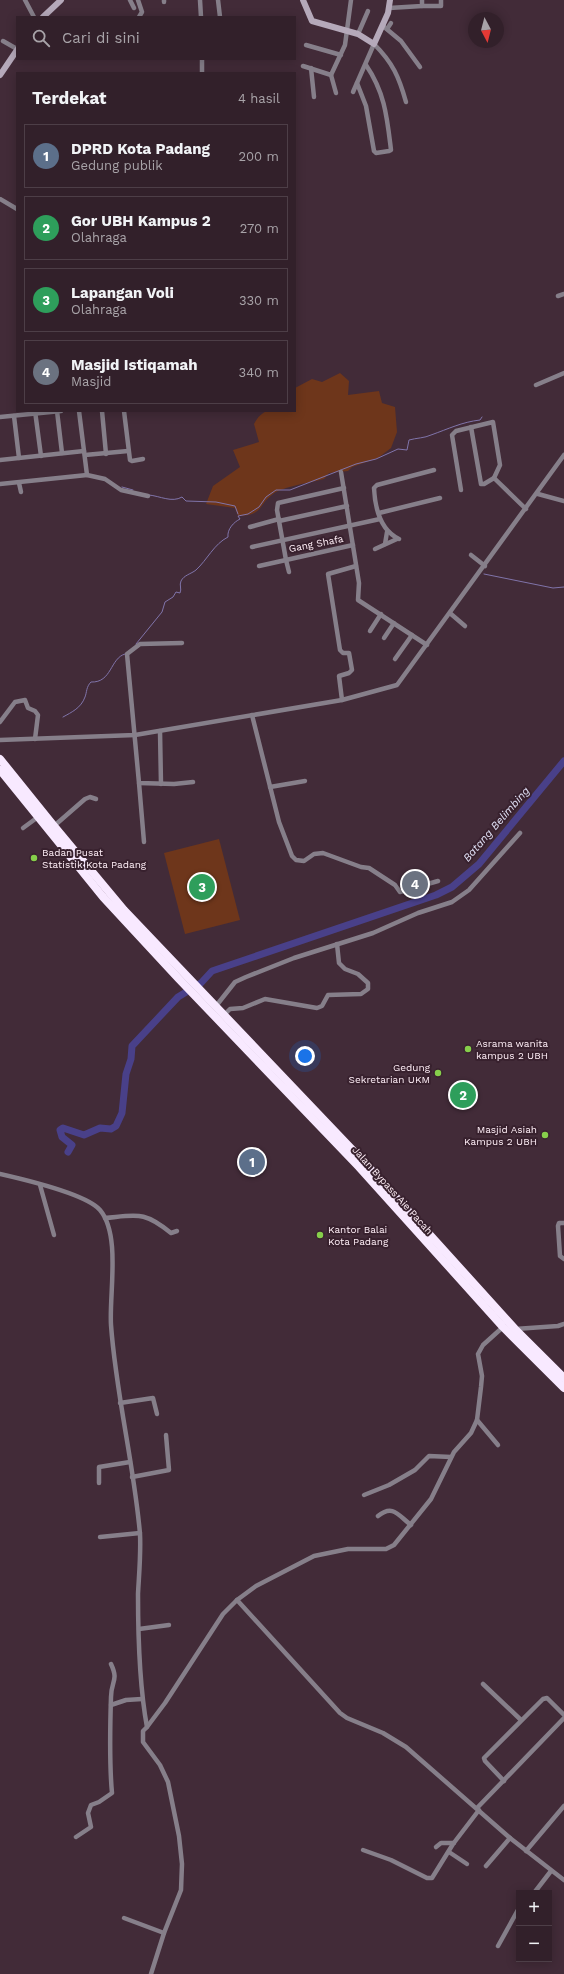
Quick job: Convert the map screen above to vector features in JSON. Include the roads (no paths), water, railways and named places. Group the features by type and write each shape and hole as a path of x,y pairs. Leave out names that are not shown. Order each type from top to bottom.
{"highway":[{"path":"0,759 35,808 38,817 103,897 178,978 224,1015 364,1162 480,1296 515,1329 542,1361 564,1378"},
{"path":"0,770 54,826 124,910 188,978 211,1005"},
{"name":"Jalan Bypass Aie Pacah","path":"211,1005 359,1167 480,1296 503,1327 542,1361 564,1388"}],"street":[{"path":"25,0 33,16"},
{"path":"44,16 61,0"},
{"path":"130,0 134,8"},
{"path":"138,0 142,12 140,16"},
{"path":"200,0 201,16"},
{"path":"218,0 220,16"},
{"path":"303,0 312,21 358,34 374,44 386,56 398,74 406,102"},
{"path":"336,93 331,75 341,56 348,31 352,0"},
{"path":"353,92 374,44 385,27 390,0"},
{"path":"422,0 422,6"},
{"path":"389,8 441,6 441,0"},
{"path":"358,34 368,11"},
{"path":"385,27 391,23"},
{"path":"385,27 410,51 420,67"},
{"path":"2,41 16,49"},
{"path":"306,45 341,56"},
{"path":"0,74 16,51"},
{"path":"202,60 202,72"},
{"path":"357,83 366,106 374,151 376,153 389,151 391,148 383,98 377,82 366,65"},
{"path":"303,66 331,75"},
{"path":"311,68 314,98"},
{"path":"0,199 16,208"},
{"path":"558,296 564,294"},
{"path":"536,385 564,373"},
{"path":"0,417 35,412 41,456"},
{"path":"57,412 62,453"},
{"path":"79,412 87,475"},
{"path":"102,412 106,454"},
{"path":"124,412 130,461 143,459"},
{"path":"14,416 19,458"},
{"path":"461,490 452,435 456,431 471,427 492,422 500,466 494,478 484,484 481,484 471,427"},
{"path":"0,460 62,453 106,454 128,451"},
{"path":"0,740 134,735 342,700 398,685 538,494 564,455"},
{"path":"375,549 398,539 387,532 380,519 374,487 434,470"},
{"path":"342,472 356,566 358,600 427,645"},
{"path":"0,484 87,475 105,478 121,490 148,496"},
{"path":"494,478 526,509"},
{"path":"19,483 20,492"},
{"name":"Gang Shafa","path":"344,488 277,503 279,520 286,560 353,545"},
{"path":"538,494 564,501"},
{"path":"379,513 440,498"},
{"path":"250,527 347,506"},
{"path":"252,548 380,519"},
{"path":"385,544 387,532"},
{"path":"471,555 485,566"},
{"path":"259,566 286,560 289,572"},
{"path":"342,700 339,676 349,673 352,670 349,652 341,652 340,650 328,574 356,566"},
{"path":"370,631 381,614"},
{"path":"451,614 465,626"},
{"path":"384,638 394,623"},
{"path":"395,658 412,635"},
{"path":"144,842 127,654 140,644 182,643"},
{"path":"0,722 15,702 25,700 28,708 35,711 38,715 35,739"},
{"path":"252,715 279,822 289,850 296,860 304,861 317,853 327,854 361,867 369,868 395,885 400,892 438,881"},
{"path":"160,731 161,784"},
{"path":"139,783 161,784 192,782"},
{"path":"270,787 305,782"},
{"path":"54,826 85,799 90,797 96,799"},
{"path":"23,828 38,817"},
{"path":"211,1005 235,982 294,958 373,933 418,913 452,902 469,890 520,833"},
{"path":"224,1015 230,1009 243,1008 262,1000 317,1008 322,1006 328,996 364,993 368,989 368,983 358,974 345,969 339,963 337,944"},
{"path":"0,1174 80,1198 91,1204 100,1211 105,1218 110,1236 110,1313 114,1358 140,1533 139,1629 142,1699 147,1726"},
{"path":"40,1185 54,1235"},
{"path":"105,1218 130,1216 149,1217 171,1233 177,1231"},
{"path":"564,1223 559,1223 558,1226 559,1252 560,1256 564,1259"},
{"path":"515,1329 558,1326 564,1324"},
{"path":"150,1974 181,1890 182,1864 179,1836 168,1782 160,1765 143,1742 143,1731 165,1703 223,1614 237,1600 256,1586 314,1556 348,1550 389,1548 411,1525 432,1499 446,1472 451,1457 467,1438 477,1420 482,1376 478,1354 483,1345 503,1327"},
{"path":"120,1403 153,1398 156,1414"},
{"path":"477,1420 498,1445"},
{"path":"132,1477 169,1470 166,1435"},
{"path":"364,1495 389,1485 415,1470 428,1456 451,1457"},
{"path":"99,1483 99,1467 130,1462"},
{"path":"378,1516 387,1510 392,1510 411,1525"},
{"path":"100,1537 140,1533"},
{"path":"237,1600 340,1713 347,1718 383,1733 406,1747 510,1838 564,1880"},
{"path":"139,1629 169,1624"},
{"path":"76,1837 91,1827 88,1813 91,1805 99,1802 112,1793 110,1775 111,1691 116,1675 111,1664"},
{"path":"483,1684 521,1720"},
{"path":"362,1850 380,1855 430,1878 434,1876 454,1843 478,1809 564,1717 550,1700 545,1698 541,1700 483,1758 504,1781"},
{"path":"111,1705 126,1700 142,1699"},
{"path":"526,1850 564,1806"},
{"path":"486,1866 510,1838"},
{"path":"436,1847 441,1843 454,1843"},
{"path":"449,1852 467,1864"},
{"path":"536,1890 551,1871"},
{"path":"498,1946 516,1913"},
{"path":"124,1918 164,1933"}],"waterway":[{"path":"136,644 162,612 165,602 173,597 176,592 180,593 180,582 182,579 196,570 215,548 228,537 231,526 240,519 238,516 248,514 259,507 266,497 276,490 290,490 356,464 376,459 398,449 407,450 409,440 426,437 461,424 480,420 482,417"},
{"path":"122,487 133,490"},
{"path":"149,495 170,499 178,499 182,497 186,501 216,502 235,506 238,514"},
{"path":"484,574 553,588 564,587"},
{"path":"63,717 81,704 91,682 103,679 116,660 125,654"},
{"name":"Batang Belimbing","path":"68,1152 72,1145 62,1137 60,1130 63,1128 84,1135 100,1128 111,1129 116,1126 122,1113 126,1074 131,1059 132,1046 178,997 201,983 212,971 436,895 452,887 479,864 564,761"}],"place":[{"name":"Badan Pusat Statistik Kota Padang","path":"34,858"},
{"name":"Masjid Istiqamah","path":"415,884"},
{"name":"Lapangan Voli","path":"202,887"},
{"name":"Asrama wanita kampus 2 UBH","path":"468,1049"},
{"name":"Gedung Sekretarian UKM","path":"438,1073"},
{"name":"Gor UBH Kampus 2","path":"463,1095"},
{"name":"Masjid Asiah Kampus 2 UBH","path":"545,1135"},
{"name":"DPRD Kota Padang","path":"252,1162"},
{"name":"Kantor Balai Kota Padang","path":"320,1235"}]}
